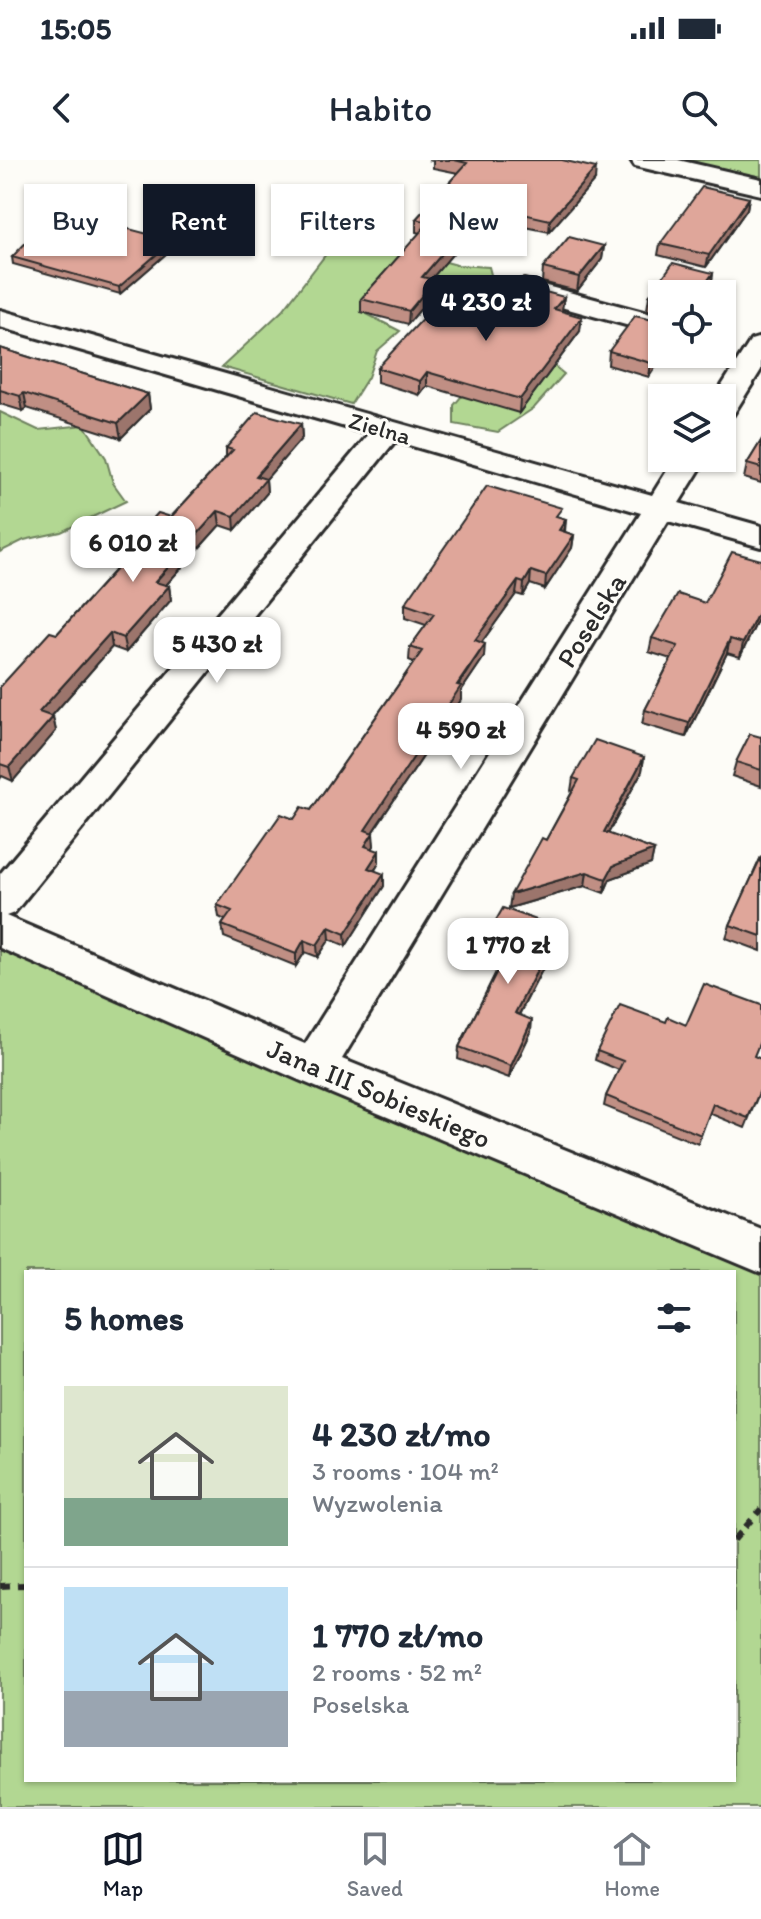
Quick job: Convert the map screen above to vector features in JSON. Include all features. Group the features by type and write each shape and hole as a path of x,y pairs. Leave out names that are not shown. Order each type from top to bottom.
{"street":[{"path":"644,160 761,187"},
{"path":"524,288 648,322"},
{"name":"Zielna","path":"0,318 761,537"},
{"path":"734,384 751,348"},
{"path":"0,902 388,430"},
{"name":"Poselska","path":"314,1067 682,472"},
{"name":"Jana III Sobieskiego","path":"0,930 314,1067 761,1251"}],"path":[{"path":"736,1538 761,1509"},
{"path":"0,1586 24,1585"}],"green space":[{"path":"632,160 761,160 761,187"},
{"path":"404,251 457,265 489,267 495,290 478,307 485,325 547,360 564,374 534,408 498,432 454,424 454,405 480,375 444,316 468,290 448,281 413,273 361,311 400,331 377,351 368,377 351,404 222,367 283,310 325,256 404,256"},
{"path":"0,412 38,430 84,425 106,458 113,483 126,501 61,532 24,540 0,552"},
{"path":"0,920 761,1251 761,1807 0,1807"}],"building":[{"path":"454,160 562,160 596,168 550,220 527,215 527,184 448,184 467,163"},
{"path":"702,187 749,198 709,255 660,244"},
{"path":"129,229 143,233 143,256 155,256 119,287 12,257 24,245 24,256 127,256"},
{"path":"420,232 420,256 440,256 422,277 435,280 409,311 361,299 399,256 404,256 404,250"},
{"path":"569,237 604,246 579,277 543,268"},
{"path":"673,263 713,273 708,280 661,280"},
{"path":"527,287 564,297 554,309 582,317 520,399 427,372 420,381 377,368 442,298 494,312 504,300 514,303"},
{"path":"635,316 648,319 648,362 609,351"},
{"path":"0,348 148,394 118,423 24,393 20,396 0,390"},
{"path":"257,412 301,424 256,476 266,479 234,516 218,511 155,582 169,586 123,638 110,633 39,712 53,717 9,767 0,764 0,687 50,632 57,634 128,556 121,554 158,513 171,517 233,450 226,448"},
{"path":"761,441 761,468 747,464"},
{"path":"487,486 562,508 556,516 566,519 559,530 574,535 546,576 531,571 524,583 518,581 475,640 485,644 457,685 461,686 365,830 373,833 365,846 379,851 368,868 384,874 345,934 329,927 317,945 304,940 296,954 222,925 232,911 217,905 281,814 294,819 302,807 311,810 422,651 410,647 434,614 405,604"},
{"path":"732,552 761,560 761,607 743,643 730,639 689,723 645,710 678,646 652,638 678,594 705,603"},
{"path":"750,734 761,737 761,770 736,762"},
{"path":"595,740 644,757 604,832 654,850 613,866 606,879 587,872 511,894 579,780 573,778"},
{"path":"761,857 761,936 730,925"},
{"path":"503,908 559,928 515,1013 532,1020 511,1066 459,1047 503,959 479,950"},
{"path":"704,984 761,1005 761,1039 754,1056 761,1059 761,1088 748,1118 713,1104 701,1135 606,1096 623,1061 597,1051 620,1005 666,1022 668,1017 686,1025"}]}
